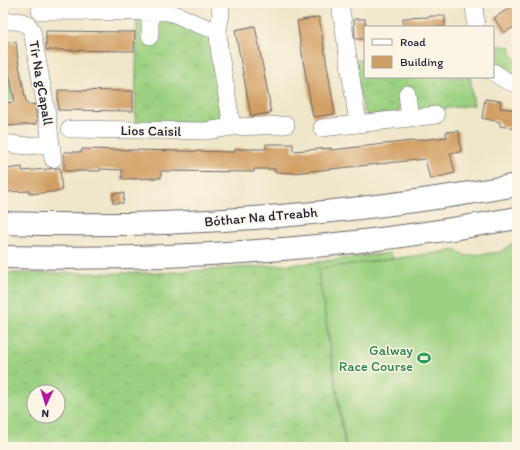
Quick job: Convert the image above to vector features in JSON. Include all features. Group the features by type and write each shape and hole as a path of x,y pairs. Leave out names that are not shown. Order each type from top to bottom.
{"highway":[{"name":"Bóthar Na dTreabh","path":"3,223 77,225 146,224 242,219 414,202 517,185"},
{"path":"3,257 83,258 277,250 378,240 517,218"}],"street":[{"path":"220,3 221,15 218,30 220,55 232,127"},
{"path":"340,3 358,124"},
{"path":"474,3 476,26"},
{"path":"40,11 167,12 197,25 218,30"},
{"path":"150,12 150,36"},
{"name":"Tír Na gCapall","path":"3,21 24,22 32,31 52,151 3,143"},
{"path":"494,73 507,81 517,84"},
{"path":"407,94 410,118"},
{"path":"322,128 436,115"},
{"name":"Lios Caisil","path":"70,129 205,131 232,127 286,125"}],"green space":[{"path":"164,18 206,34 212,42 222,117 217,123 135,123 137,20 141,20 143,24 157,26"},
{"path":"494,45 511,47 511,53 517,61 517,78 494,64"},
{"path":"353,60 364,60 364,78 470,78 474,105 422,111 416,108 401,105 397,113 369,115 364,112"},
{"path":"3,65 7,69 11,94 14,94 14,99 3,99"},
{"name":"Galway Race Course","path":"517,240 517,447 346,447 318,269 457,250 466,256 500,252"},
{"path":"390,253 394,259 318,270 345,447 3,447 3,273 161,273 310,263"}],"building":[{"path":"517,3 517,25 504,33 494,18"},
{"path":"445,16 445,26 403,26 403,18"},
{"path":"319,17 335,114 313,117 297,21"},
{"path":"354,19 365,19 364,39 355,39"},
{"path":"255,26 271,113 251,116 235,30"},
{"path":"46,31 135,32 134,51 46,50"},
{"path":"16,42 26,101 28,105 35,104 37,124 6,126 5,117 3,118 3,103 15,102 7,63 3,63 3,43"},
{"path":"58,90 133,91 133,111 58,110"},
{"path":"485,99 501,101 500,108 517,110 517,129 500,126 500,122 482,118"},
{"path":"459,131 461,152 450,153 455,173 430,179 425,159 293,173 275,172 275,169 254,169 254,172 161,171 161,178 122,179 122,170 100,169 100,171 64,171 64,152 82,152 82,149 235,152 235,149 266,149 266,144 293,144 293,151 331,148 331,150 447,137 446,132"},
{"path":"22,167 22,171 60,168 62,191 30,194 30,191 6,192 6,190 3,190 3,171 6,171 6,169"},
{"path":"113,193 124,193 123,203 113,203"}],"place":[{"name":"Galway Race Course","path":"424,358"}]}
